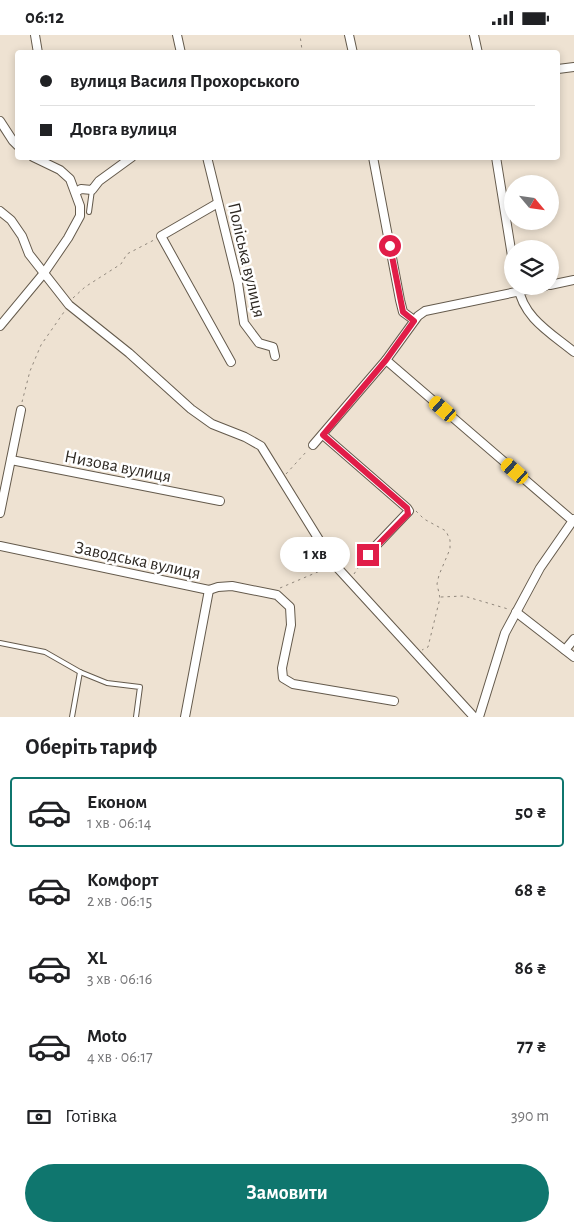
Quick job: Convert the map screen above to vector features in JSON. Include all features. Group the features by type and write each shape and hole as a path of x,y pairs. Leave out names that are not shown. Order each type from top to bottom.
{"street":[{"path":"35,35 38,50"},
{"path":"177,35 181,50"},
{"path":"349,35 352,50"},
{"path":"474,35 477,50"},
{"path":"560,69 574,67"},
{"path":"0,121 15,142"},
{"path":"0,326 44,273 68,238 80,216 78,190 60,169 40,160"},
{"path":"78,190 92,190 98,181 128,160"},
{"name":"Поліська вулиця","path":"208,160 238,283 244,323 259,343 273,347 275,356"},
{"path":"374,160 403,312 414,321"},
{"path":"496,160 509,240"},
{"path":"218,203 161,236 231,362"},
{"path":"0,211 11,220 22,236 29,254 69,305 129,353 191,409 212,424 245,437 261,446 327,554 474,717"},
{"path":"559,283 574,280"},
{"path":"313,445 386,360 414,321 425,311 504,292"},
{"path":"520,295 524,308 531,316 574,351"},
{"path":"386,360 573,520 540,568 505,633 479,717"},
{"path":"0,513 21,410"},
{"path":"323,435 409,511 368,555"},
{"name":"Низова вулиця","path":"11,460 220,501"},
{"name":"Заводська вулиця","path":"0,546 209,590 218,587 232,587 277,595 290,607 291,625 282,668 284,678 293,684 394,701"},
{"path":"185,717 209,590"},
{"path":"516,612 574,657"},
{"path":"565,650 574,639"}],"lane":[{"path":"89,212 92,190"},
{"path":"0,643 46,652 80,672 107,683 140,687 136,717"},
{"path":"72,717 80,672"}],"path":[{"path":"300,35 302,50"},
{"path":"74,295 121,263 127,254 161,236"},
{"path":"21,410 30,371 41,345 69,305"},
{"path":"284,475 313,445"},
{"path":"417,512 424,519 446,531 450,541 450,549 438,575 440,597 428,647 417,655"},
{"path":"350,580 368,555"},
{"path":"286,587 322,572"},
{"path":"440,597 464,596 516,612"}],"route":[{"path":"368,555 409,511 323,435 386,360 414,321 403,312 390,246"}]}
